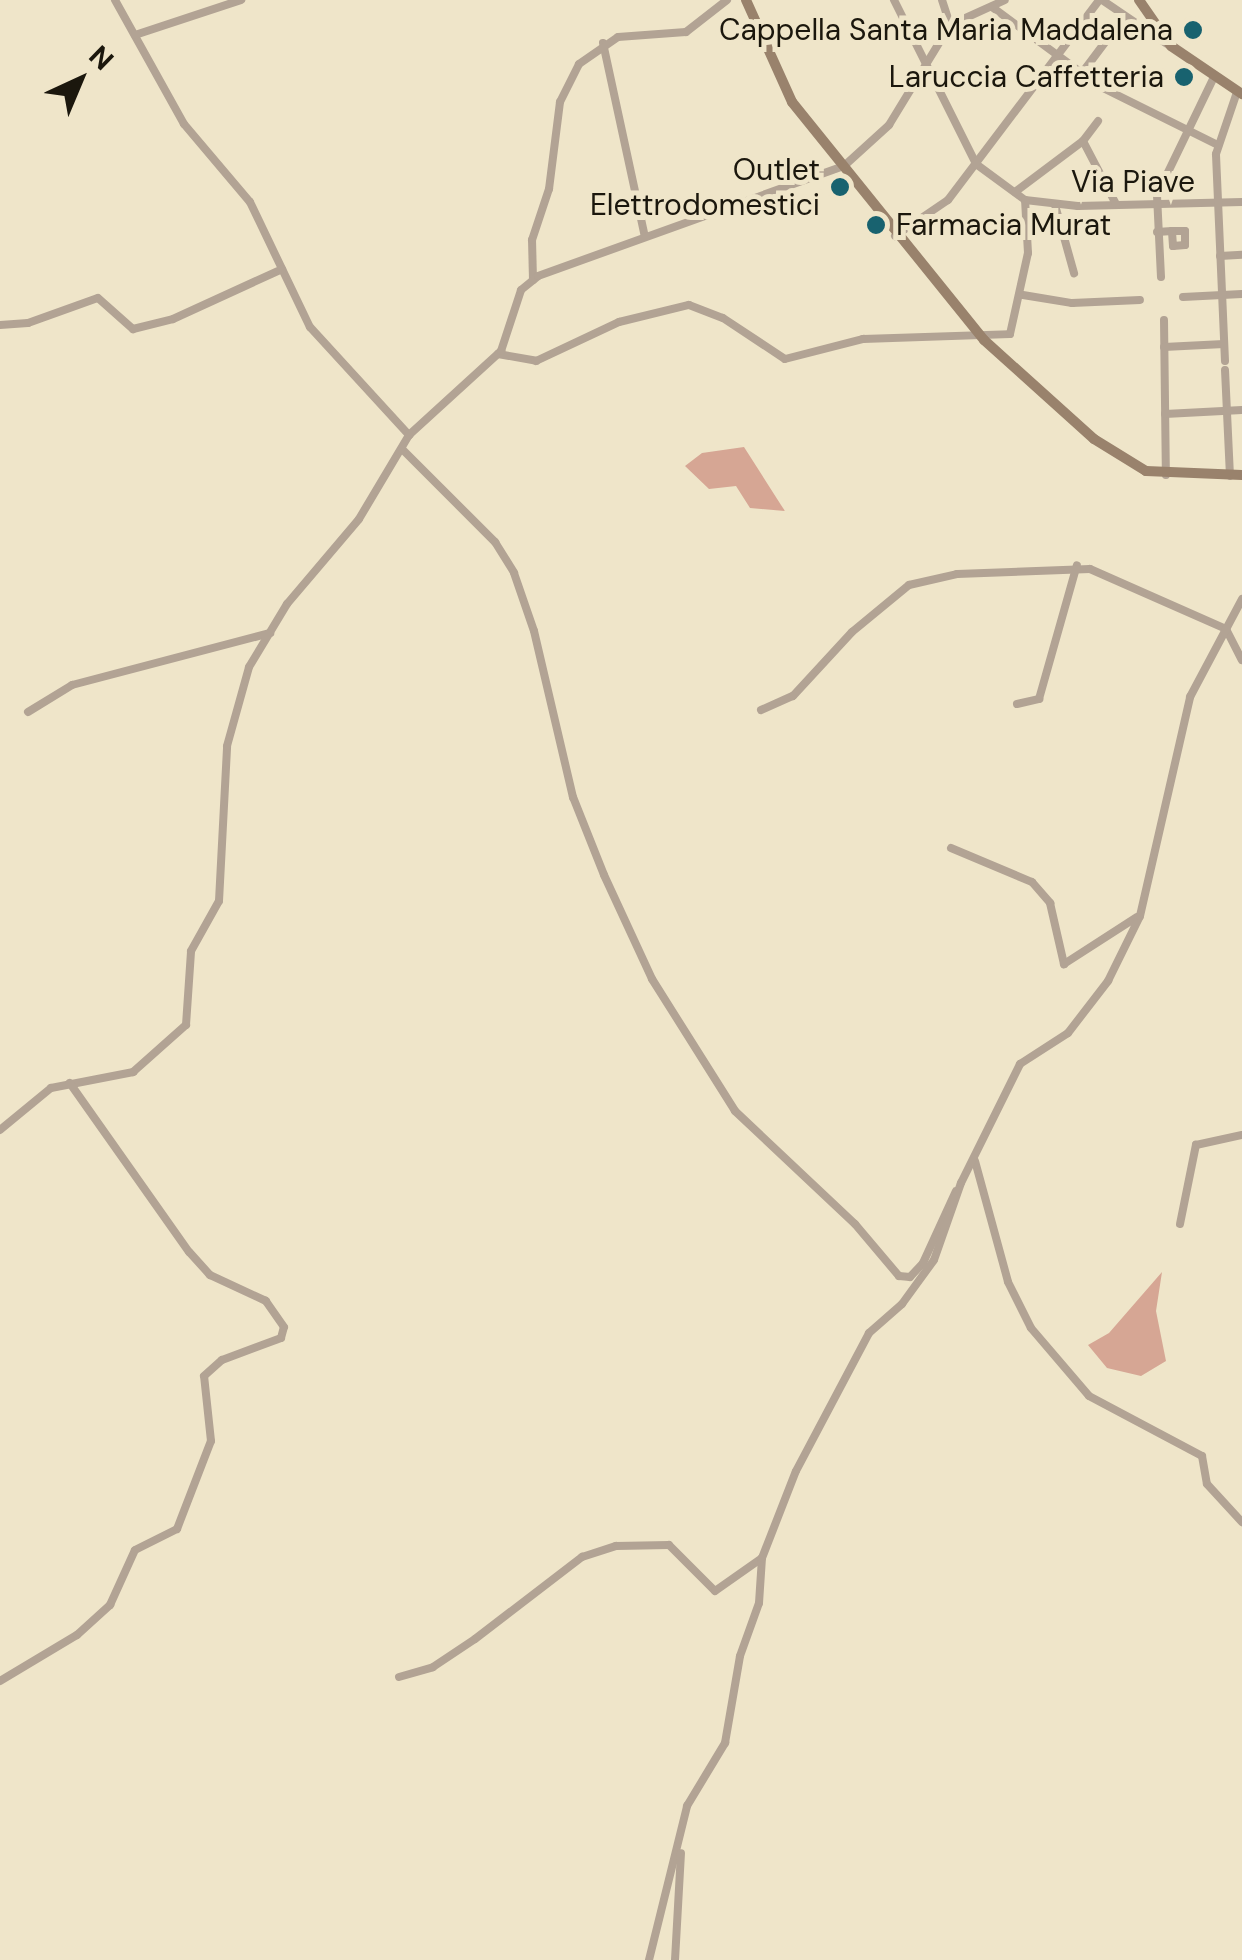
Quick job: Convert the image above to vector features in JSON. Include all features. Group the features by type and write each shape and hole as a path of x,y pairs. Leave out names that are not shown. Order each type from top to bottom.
{"main road":[{"path":"746,0 792,102 894,236 984,340 1094,439 1146,471 1166,475 1236,475"},
{"path":"1139,0 1171,46 1213,79 1240,93"}],"street":[{"path":"115,0 184,124 250,202 310,327 409,436"},
{"path":"135,35 241,0"},
{"path":"533,280 532,240 550,189 560,102 579,64 602,44 630,34 686,32 727,0"},
{"path":"498,354 536,362 619,322 689,306 723,318 785,359 863,339 984,340 1015,332 1022,294 1025,200 976,164 894,0"},
{"path":"942,0 950,25"},
{"path":"0,1130 24,1106 70,1083 133,1072 186,1025 191,950 219,901 227,746 248,667 359,519 409,436 498,354 516,322 521,290 533,280 645,237 844,166 889,125 950,25 1005,0"},
{"path":"894,236 948,200 1100,0 1171,46"},
{"path":"992,7 1082,74 1186,132 1218,145"},
{"path":"1082,74 1124,17"},
{"path":"602,44 645,237"},
{"path":"1161,277 1157,206 1186,132 1213,79"},
{"path":"1236,475 1227,411 1218,145 1240,93"},
{"path":"1015,192 1082,141 1098,121"},
{"path":"1082,141 1116,204"},
{"name":"Via Piave","path":"1025,200 1157,206 1242,202"},
{"path":"1055,204 1074,273"},
{"path":"1157,232 1172,231"},
{"path":"1220,256 1242,255"},
{"path":"0,324 28,324 98,298 133,329 173,319 282,269"},
{"path":"1022,294 1072,303 1140,300"},
{"path":"1182,298 1242,294"},
{"path":"1164,320 1166,475"},
{"path":"1164,347 1224,344"},
{"path":"1165,414 1242,410"},
{"path":"402,449 495,542 514,573 534,630 573,798 652,979 735,1110 855,1224 899,1276 910,1277 924,1263 1020,1064 1068,1032 1108,981 1140,916 1190,697 1242,599"},
{"path":"1017,704 1039,700 1077,565"},
{"path":"762,710 793,696 852,632 909,586 958,574 1077,565 1186,606 1224,632 1242,660"},
{"path":"28,712 72,686 270,633"},
{"path":"952,848 1032,882 1050,903 1064,964 1140,916"},
{"path":"0,1681 77,1634 110,1605 135,1550 177,1529 211,1441 204,1376 222,1360 281,1338 284,1327 266,1301 210,1275 188,1252 70,1083"},
{"path":"1180,1224 1196,1145 1242,1135"},
{"path":"975,1161 1008,1282 1031,1328 1089,1396 1202,1456 1207,1484 1242,1522"},
{"path":"649,1960 697,1784 725,1744 740,1656 760,1603 762,1558 796,1471 869,1333 934,1260 961,1183"},
{"path":"399,1676 461,1648 582,1557 616,1546 669,1545 716,1590 762,1558"},
{"path":"675,1960 682,1829"}],"shaded area":[{"path":"744,447 785,511 750,508 736,486 709,489 685,466 702,453"},
{"path":"1162,1272 1156,1311 1166,1361 1141,1376 1107,1368 1088,1345 1109,1333"}],"place":[{"name":"Cappella Santa Maria Maddalena","path":"1193,30"},
{"name":"Laruccia Caffetteria","path":"1184,77"},
{"name":"Outlet Elettrodomestici","path":"840,187"},
{"name":"Farmacia Murat","path":"876,225"}]}
